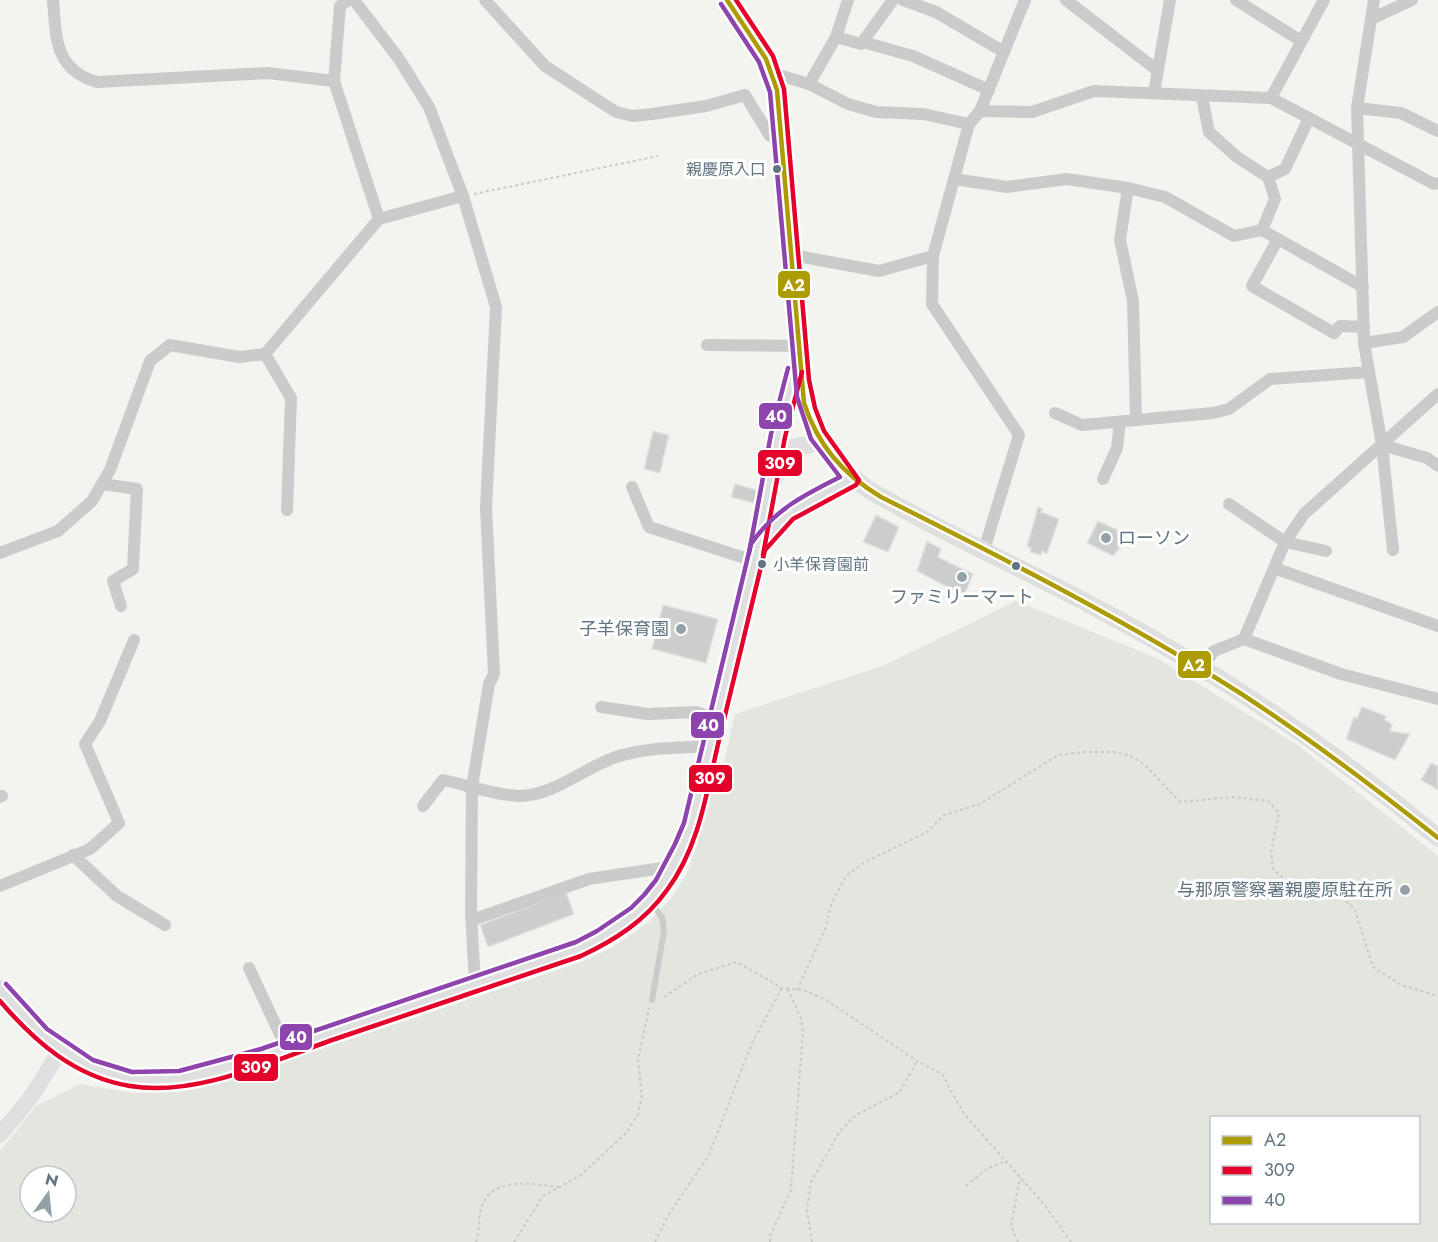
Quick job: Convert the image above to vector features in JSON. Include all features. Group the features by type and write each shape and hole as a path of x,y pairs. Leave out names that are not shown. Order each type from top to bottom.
{"main road":[{"path":"727,0 758,45 772,72 780,109 783,139 804,403 820,442 832,458 852,479 881,497 1092,606 1201,668 1307,738 1438,837"},
{"path":"0,989 34,1030 60,1052 98,1071 134,1079 168,1080 209,1071 286,1047 579,950 605,938 628,923 650,902 675,866 691,825 756,554 780,429 799,353"},
{"path":"769,489 789,449 820,442"},
{"path":"756,554 771,526 788,512 852,479"},
{"path":"0,1135 31,1097 60,1052"}],"street":[{"path":"53,0 60,54 71,68 90,80 97,82 268,73 334,81"},
{"path":"348,0 340,6 334,81 379,219"},
{"path":"354,0 405,67 429,107 463,196 496,307 486,507 494,674 489,684 472,787 472,920 476,984"},
{"path":"485,0 545,66 616,112 633,116 652,114 706,106 745,95 770,136 783,139"},
{"path":"809,84 836,37 848,0"},
{"path":"863,42 893,0"},
{"path":"903,0 936,12 1004,52"},
{"path":"984,550 1019,435 932,304 933,256 969,124 980,111 1026,0"},
{"path":"1066,0 1157,70"},
{"path":"1154,93 1170,0"},
{"path":"1236,0 1301,41"},
{"path":"1271,98 1324,0"},
{"path":"1374,0 1357,108 1364,344 1382,445 1393,550"},
{"path":"1371,19 1412,0"},
{"path":"836,37 913,56 989,90"},
{"path":"772,72 809,84 848,104 876,112 923,114 969,124"},
{"path":"980,111 1032,112 1094,91 1271,98 1434,183 1438,183"},
{"path":"1202,97 1209,132 1237,157 1268,177 1275,199 1262,230"},
{"path":"1357,108 1401,113 1438,131"},
{"path":"1268,177 1285,169 1309,118"},
{"path":"954,179 1007,187 1067,179 1128,188 1165,197 1234,236 1262,230 1363,287"},
{"path":"1128,188 1120,240 1133,301 1136,420"},
{"path":"0,553 57,531 92,501 110,470 150,361 170,345 239,357 265,354 379,219 463,196"},
{"path":"1278,239 1252,286 1334,333 1340,326 1364,327"},
{"path":"792,255 879,272 933,256"},
{"path":"1364,344 1403,337 1438,312"},
{"path":"707,345 799,353"},
{"path":"265,354 291,398 287,510"},
{"path":"1055,413 1082,425 1213,413 1229,409 1270,379 1369,372"},
{"path":"1244,639 1285,542 1304,514 1438,394"},
{"path":"1103,479 1117,448 1120,422"},
{"path":"1382,445 1427,458 1438,466"},
{"path":"102,484 137,489 133,569 113,581 121,606"},
{"path":"632,487 649,527 756,554"},
{"path":"1229,504 1285,542 1326,551"},
{"path":"1274,568 1438,626"},
{"path":"1201,668 1215,651 1244,639 1341,674 1438,699"},
{"path":"0,886 90,849 119,823 85,744 99,722 134,640"},
{"path":"601,707 648,714 696,712 717,719"},
{"path":"423,806 443,780 519,796 545,792 582,771 617,757 650,750 711,746"},
{"path":"73,855 117,896 165,925"},
{"path":"472,920 589,879 675,866"},
{"path":"249,968 286,1047"}],"lane":[{"path":"650,902 662,916 664,931 652,1000"}],"path":[{"path":"463,196 658,156"},
{"path":"797,990 826,927 831,905 846,876 865,862 927,831 944,815 980,804 1058,755 1114,752 1131,756 1145,765 1180,802 1233,797 1268,801 1279,813 1271,852 1273,869 1292,886 1341,897 1354,908 1373,967 1401,985 1438,996"},
{"path":"514,1242 543,1196 581,1174 606,1153 627,1131 638,1114 642,1095 638,1059 645,1018 652,1000 667,996 699,974 737,962 782,988 797,990 826,1000 917,1061 942,1074 964,1114 1044,1204 1071,1242"},
{"path":"655,1242 669,1214 709,1155 751,1045 782,988"},
{"path":"770,1242 770,1236 791,1190 794,1171 794,1134 803,1032 801,1019 788,989"},
{"path":"812,1242 807,1210 811,1182 840,1131 856,1115 900,1092 917,1061"},
{"path":"966,1186 988,1168 1007,1161"},
{"path":"1018,1242 1011,1226 1020,1177"},
{"path":"476,1242 480,1209 487,1196 499,1186 521,1184 559,1187"}],"shaded area":[{"path":"1016,601 1157,658 1299,746 1438,856 1438,1242 0,1242 0,1151 36,1106 80,1084 134,1093 178,1092 217,1084 581,962 613,947 648,923 673,896 687,873 711,795 723,767 735,714 885,665"}],"building":[{"path":"653,431 669,435 660,473 644,469"},
{"path":"735,484 757,490 754,503 731,497"},
{"path":"1038,507 1043,509 1041,512 1059,519 1047,554 1042,551 1041,555 1030,552 1031,548 1027,546"},
{"path":"876,515 899,527 888,552 863,542"},
{"name":"ローソン","path":"1098,521 1124,533 1120,543 1122,545 1113,556 1087,543"},
{"path":"927,541 941,549 938,557 973,574 964,596 917,571"},
{"path":"663,605 718,619 706,663 652,649"},
{"path":"1362,707 1386,716 1385,720 1392,724 1390,731 1410,734 1395,760 1346,739 1354,717 1357,718"},
{"path":"1431,763 1438,766 1438,790 1421,780"},
{"path":"566,892 574,914 488,947 480,925"}],"transit line":[{"name":"A2","path":"727,0 766,59 777,90 804,403 824,446 834,458 855,479 881,497 1108,615 1240,693 1341,763 1438,838"},
{"name":"309","path":"0,1001 42,1044 91,1075 130,1086 156,1088 183,1086 211,1081 266,1064 581,956 628,929 649,911 667,890 687,855 701,816 765,550 793,519 856,485 859,480 824,431 815,408 809,380 784,89 773,56 736,0"},
{"name":"40","path":"6,984 47,1029 93,1060 132,1072 179,1071 261,1049 576,942 631,908 656,880 684,823 751,544 780,513 802,497 840,477 811,439 797,397 770,92 759,62 721,4"},
{"name":"40","path":"749,553 771,434 788,368"},
{"name":"309","path":"763,555 785,437 802,372"}],"place":[{"name":"親慶原入口","path":"777,169"},
{"name":"ローソン","path":"1106,538"},
{"name":"小羊保育園前","path":"762,564"},
{"name":"ファミリーマート","path":"962,577"},
{"name":"子羊保育園","path":"681,629"},
{"name":"与那原警察署親慶原駐在所","path":"1405,890"}]}
